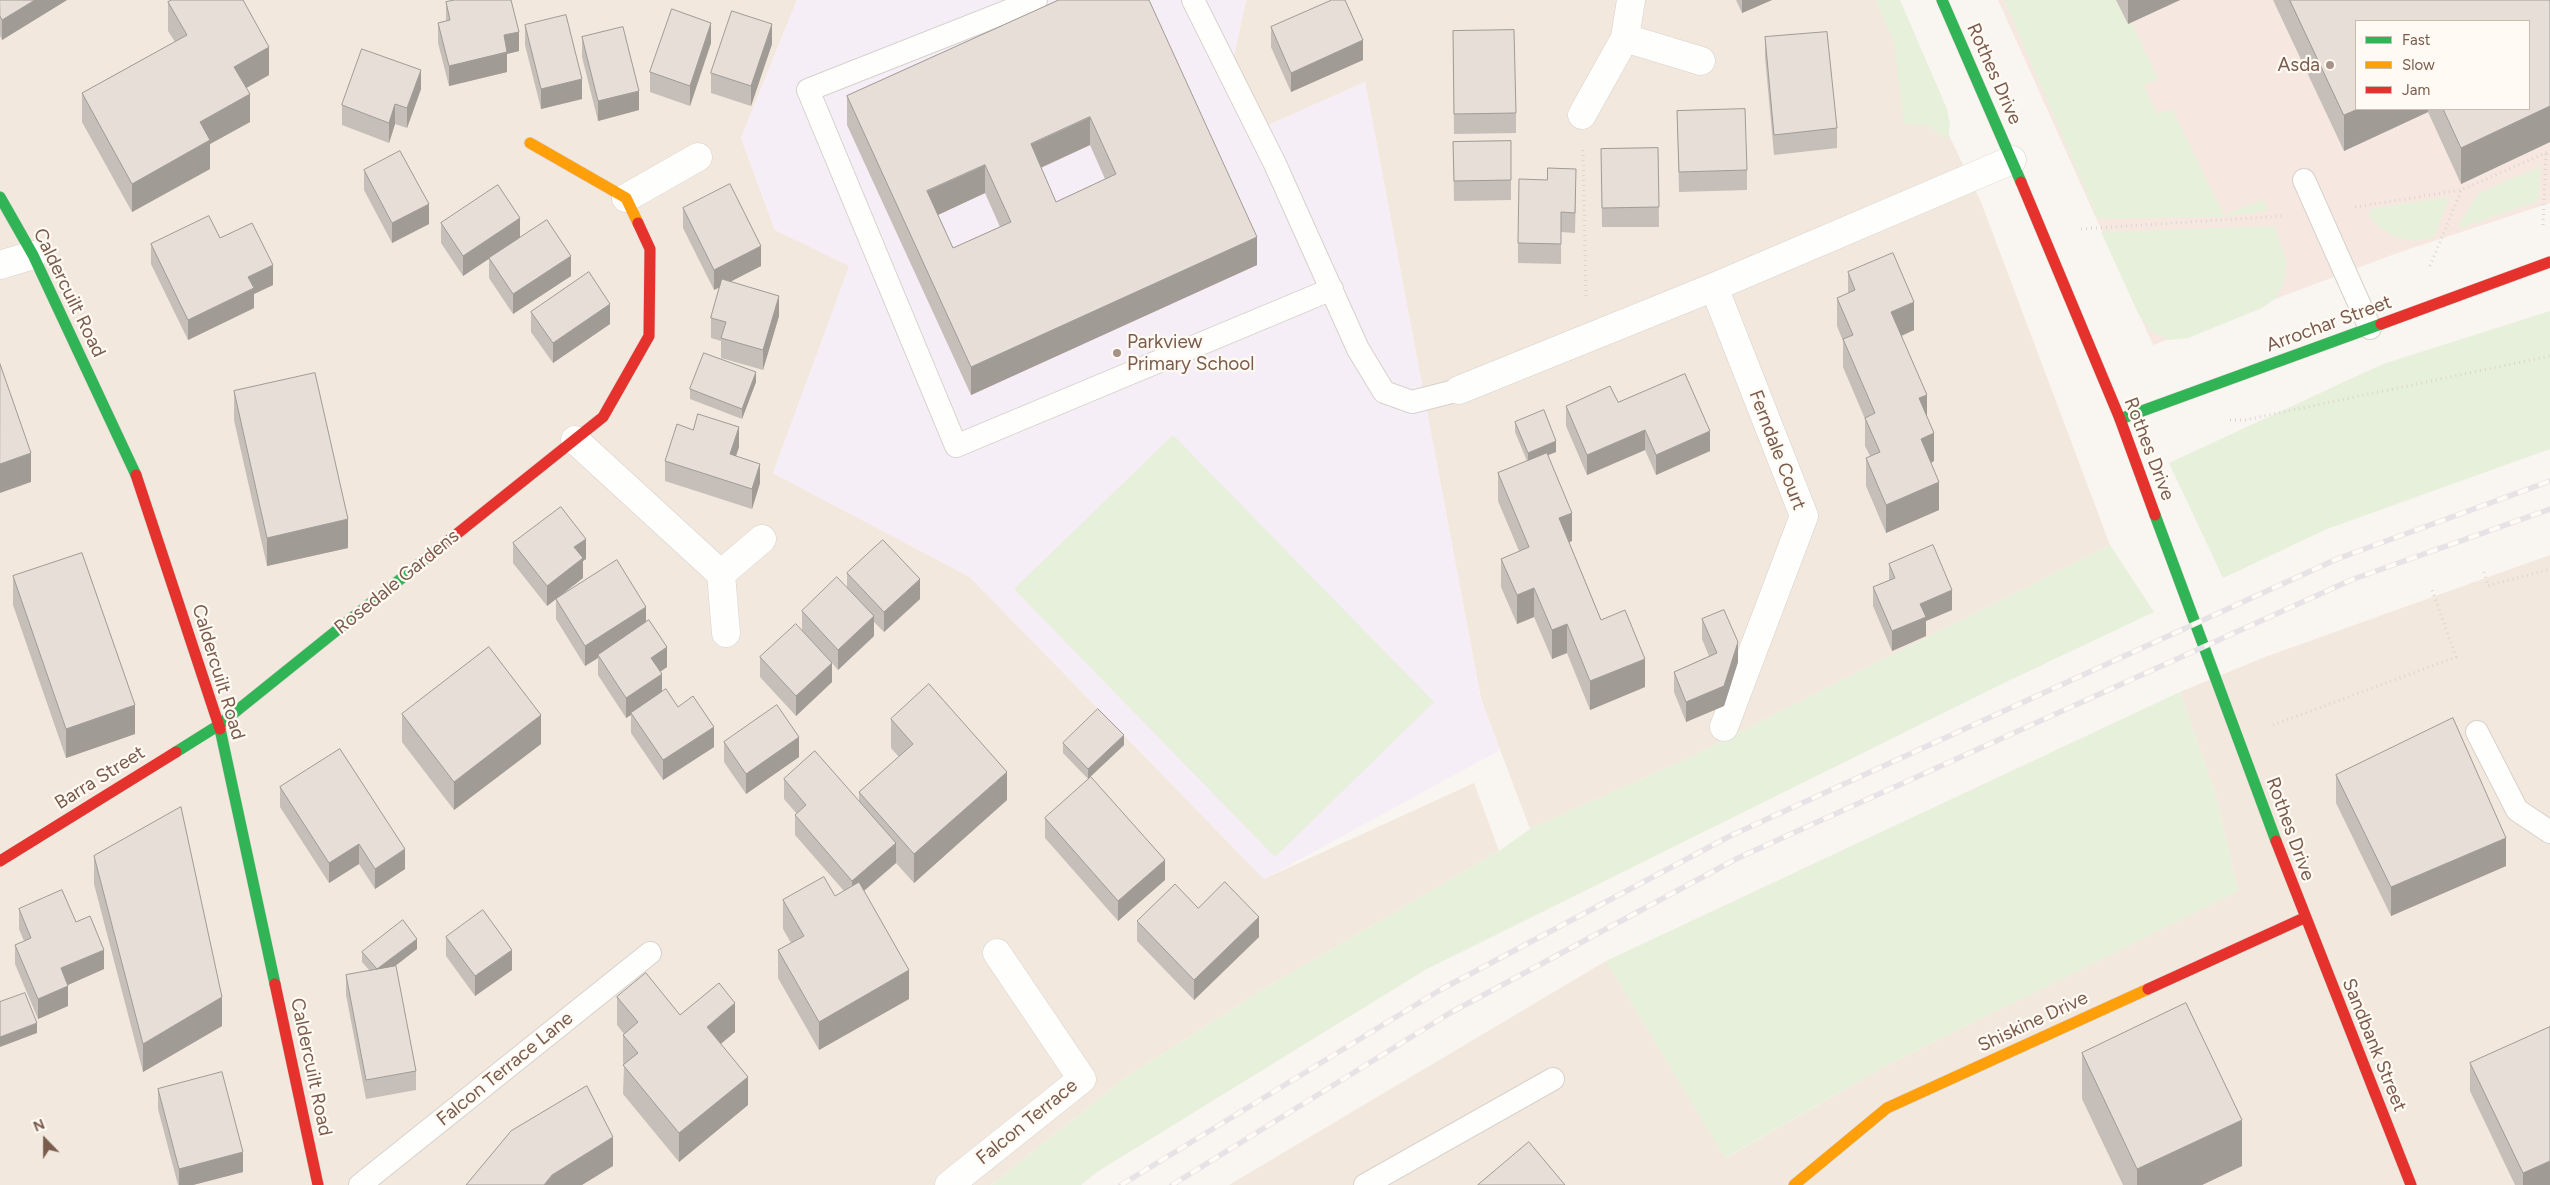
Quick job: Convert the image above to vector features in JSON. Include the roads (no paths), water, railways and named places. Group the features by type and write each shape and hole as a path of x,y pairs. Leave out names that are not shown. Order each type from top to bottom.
{"street":[{"path":"1582,115 1625,38 1631,0"},
{"name":"Rothes Drive","path":"1942,0 2012,160 2120,419 2304,918"},
{"path":"1625,38 1701,61"},
{"path":"530,143 626,198 698,157"},
{"path":"1459,390 1714,287 2012,160"},
{"name":"Caldercuilt Road","path":"0,197 33,255 134,470 219,725 318,1185"},
{"name":"Rosedale Gardens","path":"219,725 603,417 649,336 650,249 626,198"},
{"path":"0,265 33,255"},
{"name":"Arrochar Street","path":"2120,419 2546,264"},
{"name":"Ferndale Court","path":"1714,287 1804,516 1724,727"},
{"path":"575,440 721,574 726,633"},
{"path":"721,574 762,539"},
{"name":"Barra Street","path":"0,862 219,725"},
{"name":"Shiskine Drive","path":"1794,1185 1887,1108 2304,918"},
{"name":"Sandbank Street","path":"2304,918 2411,1185"},
{"name":"Falcon Terrace","path":"949,1185 1082,1079 997,953"}],"lane":[{"path":"1036,0 808,90 956,446 1332,289"},
{"path":"1193,0 1274,164 1358,349 1384,392 1412,402 1459,390"},
{"path":"2304,180 2370,328"},
{"path":"2476,732 2516,810 2550,832"},
{"name":"Falcon Terrace Lane","path":"360,1185 650,953"},
{"path":"1365,1185 1553,1079"}],"railway":[{"path":"1121,1185 1440,990 1730,836 2337,559 2550,481"},
{"path":"1172,1185 1450,1013 1738,858 2351,580 2550,509"}],"place":[{"name":"Asda","path":"2330,65"},
{"name":"Parkview Primary School","path":"1117,353"}]}
